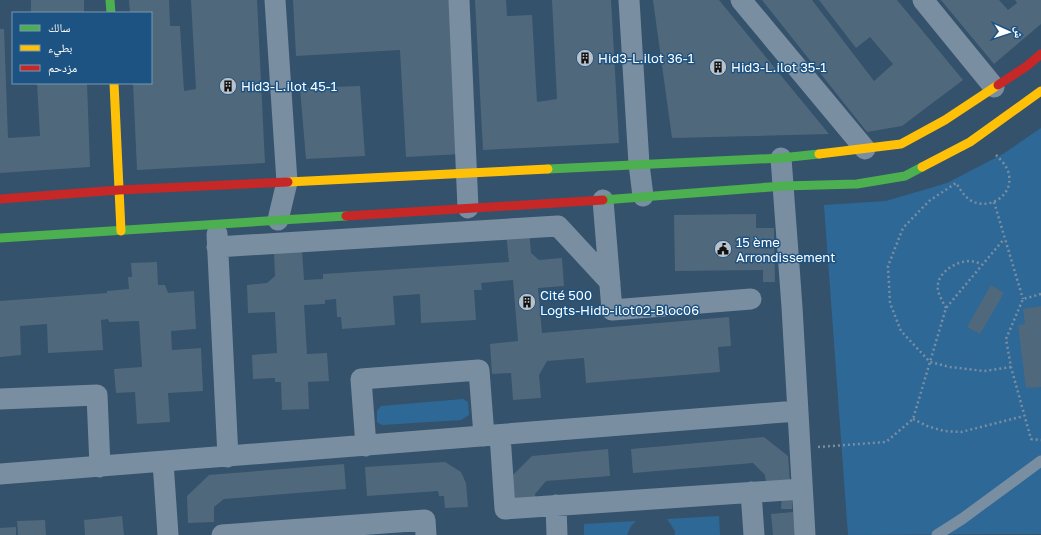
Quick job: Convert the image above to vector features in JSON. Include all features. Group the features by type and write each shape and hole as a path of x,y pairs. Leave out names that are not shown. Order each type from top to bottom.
{"street":[{"path":"110,0 111,12"},
{"path":"275,0 287,182 278,220"},
{"path":"459,0 468,208"},
{"path":"629,0 639,164 643,196"},
{"path":"741,0 865,149"},
{"path":"923,0 994,87"},
{"path":"0,199 119,190 781,158 901,144 945,120 1027,66 1041,54"},
{"path":"114,84 121,231"},
{"path":"0,238 603,200 783,186 857,184 905,176 970,142 1041,91"},
{"path":"781,158 792,307 805,535"},
{"path":"603,200 612,310 751,299"},
{"path":"216,224 228,457"},
{"path":"217,248 558,226 610,282"},
{"path":"366,446 361,379 479,370 505,509 802,489"},
{"path":"0,398 98,395 100,467"},
{"path":"0,474 798,411"},
{"path":"163,462 168,535"},
{"path":"751,492 754,535"},
{"path":"556,505 557,535"},
{"path":"233,535 426,520 426,535"}],"lane":[{"path":"937,535 962,519 1041,462"}],"path":[{"path":"996,154 1006,167 1009,174 1010,183 1004,195 994,202 982,205 969,199 956,183 929,202 903,228 888,266 890,303 901,330 930,362 950,367 984,371 1011,367"},
{"path":"994,202 1023,299 1006,339 1011,367 1030,439 1041,440"},
{"path":"800,448 886,442 913,419 946,308 1004,238"},
{"path":"946,308 938,289 939,279 945,270 955,264 969,261 982,264"},
{"path":"1023,299 1041,294"},
{"path":"913,419 927,426 944,431 961,432 1024,416"}],"shaded area":[{"path":"1041,128 1041,534 848,535 824,205 886,201 947,183 1003,154"},
{"path":"463,399 468,402 469,415 461,420 382,425 377,422 377,411 381,406"},
{"path":"719,516 720,535 675,535 675,531 667,519"},
{"path":"636,521 631,526 627,535 584,535 584,524"}],"building":[{"path":"31,0 84,0 84,12 31,12"},
{"name":"Hid3-L.ilot 45-1","path":"129,0 169,0 170,26 180,26 184,91 196,89 191,0 257,0 265,163 137,170 133,84 152,84 152,12 130,12"},
{"path":"293,0 453,0 461,154 406,157 400,50 296,56"},
{"name":"Hid3-L.ilot 36-1","path":"475,0 506,0 507,16 532,15 537,102 557,99 552,0 611,0 619,143 483,150"},
{"name":"Hid3-L.ilot 35-1","path":"653,0 719,0 829,134 672,138"},
{"path":"762,0 812,0 874,81 893,64 870,37 856,48 819,0 897,0 963,80 902,126 867,132"},
{"path":"941,0 999,0 1008,10 1017,3 1015,0 1041,0 1041,24 994,64"},
{"path":"0,29 4,29 8,138 40,136 37,84 87,84 90,167 0,173"},
{"path":"360,86 365,156 306,159 300,88"},
{"path":"756,214 756,228 774,228 775,282 763,282 763,270 675,271 674,215"},
{"path":"529,230 531,253 539,260 562,258 564,286 538,288 542,333 729,317 731,346 718,347 720,372 586,383 584,358 547,361 539,375 541,398 513,400 511,373 492,374 490,344 518,341 513,280 481,283 482,290 474,290 476,320 421,323 420,294 393,296 395,325 342,329 341,317 337,317 336,299 325,300 325,304 304,305 307,354 327,353 329,381 308,382 309,409 282,410 281,382 275,382 275,378 253,379 252,355 277,353 275,312 248,313 247,285 267,283 275,276 274,251 302,250 304,280 323,279 323,274 509,262 506,232"},
{"path":"157,262 158,285 165,285 168,293 194,291 196,329 171,331 172,350 201,348 203,391 168,393 170,422 137,424 135,392 116,393 114,369 142,367 139,321 109,322 108,319 101,320 103,350 48,353 47,324 20,326 21,355 0,357 0,301 107,293 107,291 129,289 128,277 132,277 131,263"},
{"path":"991,285 1004,293 980,334 967,327"},
{"path":"1041,306 1041,387 1026,388 1018,325 1025,324 1023,309"},
{"path":"764,437 788,456 790,483 766,484 765,475 753,463 633,473 631,449"},
{"path":"608,449 610,476 546,481 535,494 536,506 511,507 510,478 532,456"},
{"path":"445,462 461,472 466,483 468,507 445,508 444,496 439,496 438,491 367,496 365,467"},
{"path":"344,464 346,489 224,499 214,507 214,522 188,523 187,496 209,475"},
{"path":"782,493 792,493 792,509 781,509"},
{"path":"793,512 795,535 773,535 771,514"},
{"path":"122,516 124,535 85,535 84,520"},
{"path":"45,520 46,535 18,535 17,521"},
{"path":"16,527 16,535 0,535 0,528"}],"traffic: fast":[{"path":"110,0 111,12"},
{"path":"548,169 781,158 819,154"},
{"path":"603,200 783,186 857,184 905,176 922,167"},
{"path":"0,238 346,216"}],"traffic: slow":[{"path":"114,84 121,231"},
{"path":"819,154 901,144 945,120 998,85"},
{"path":"922,167 970,142 1041,91"},
{"path":"288,182 548,169"}],"traffic: jam":[{"path":"998,85 1027,66 1041,54"},
{"path":"0,199 119,190 288,182"},
{"path":"346,216 603,200"}],"place":[{"name":"Hid3-L.ilot 36-1","path":"585,58"},
{"name":"Hid3-L.ilot 35-1","path":"718,67"},
{"name":"Hid3-L.ilot 45-1","path":"228,86"},
{"name":"15 ème Arrondissement","path":"723,249"},
{"name":"Cité 500 Logts-Hidb-ilot02-Bloc06","path":"527,302"}]}
